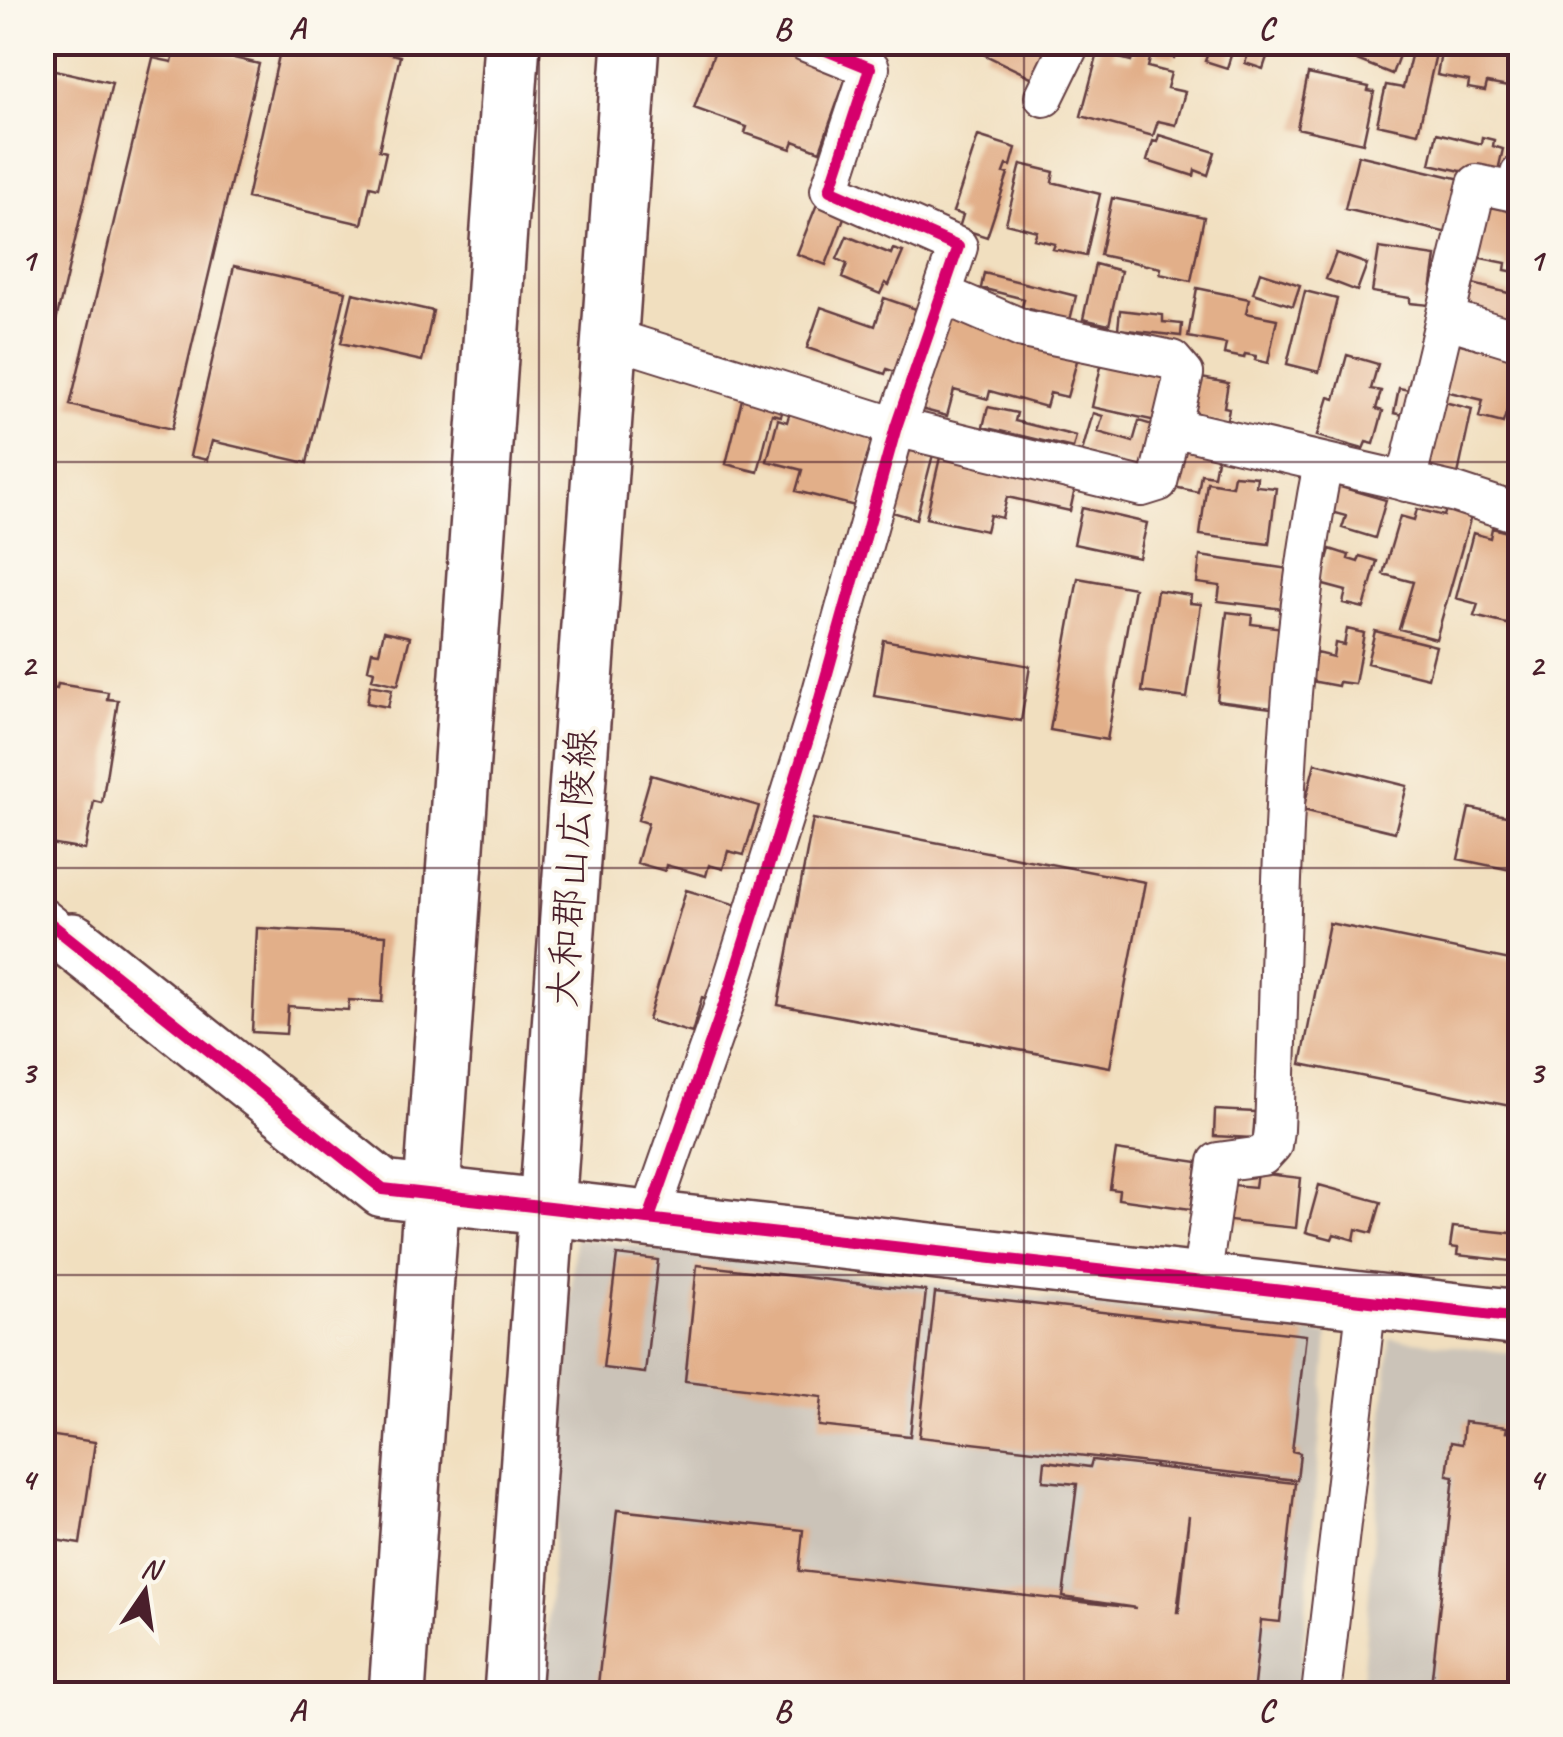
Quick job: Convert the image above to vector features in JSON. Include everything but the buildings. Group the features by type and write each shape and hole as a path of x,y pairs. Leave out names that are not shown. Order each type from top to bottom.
{"main road":[{"path":"397,1694 512,42"},
{"name":"大和郡山広陵線","path":"512,1694 631,42"},
{"path":"57,929 383,1189 1520,1318"}],"street":[{"path":"649,1218 729,992 803,756 896,427 958,248 830,190 870,68 806,42"},
{"path":"1044,97 1071,42"},
{"path":"1406,482 1477,184 1519,194 1520,174"},
{"path":"609,337 896,427 1142,487 1158,482 1184,374 1172,360 1023,329 942,294"},
{"path":"1445,318 1520,341"},
{"path":"1171,427 1456,493 1520,514"},
{"path":"1202,1281 1218,1162 1262,1156 1272,1145 1292,692 1312,519 1323,464"},
{"path":"1322,1694 1367,1300"}],"shaded area":[{"path":"575,1238 1328,1335 1299,1694 543,1694"},
{"path":"1390,1338 1520,1354 1520,1694 1361,1694"}],"cycle path":[{"path":"649,1218 729,991 814,720 896,427 958,247 830,190 870,68 806,42"},
{"path":"42,917 383,1189 1520,1318"}]}
